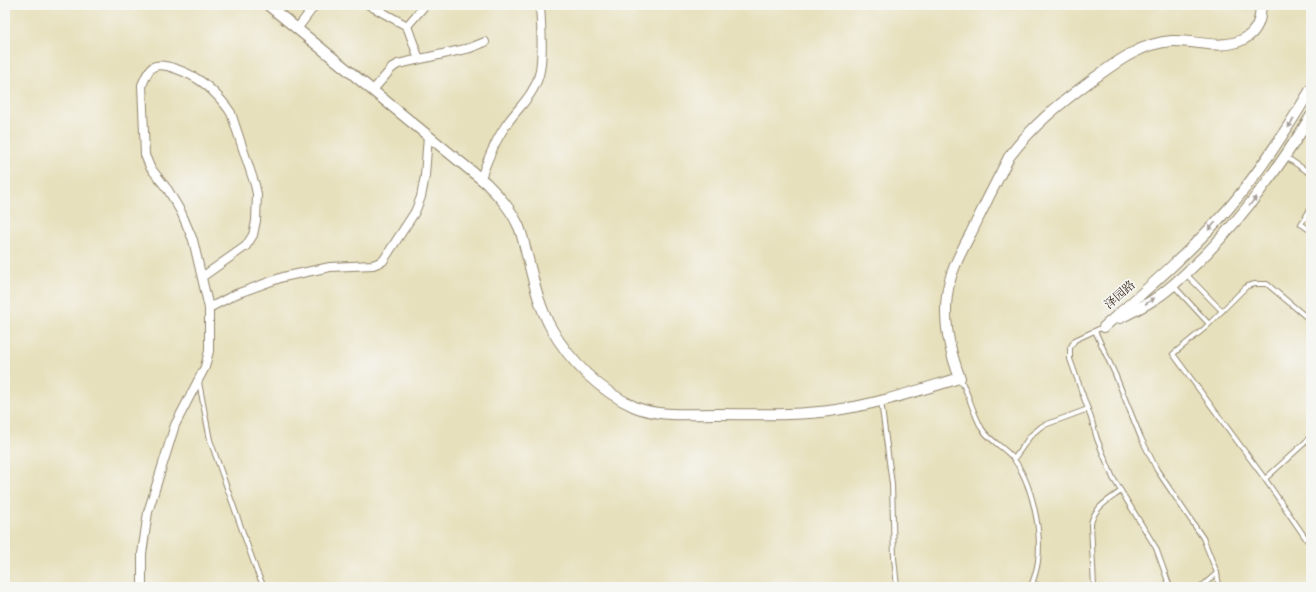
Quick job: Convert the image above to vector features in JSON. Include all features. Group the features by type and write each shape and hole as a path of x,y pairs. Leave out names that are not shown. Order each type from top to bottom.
{"street":[{"path":"268,5 480,178 505,202 519,227 538,298 547,319 560,343 588,376 623,401 636,407 680,414 810,413 837,410 881,401 960,378 948,337 946,308 950,279 957,260 1009,157 1020,143 1032,129 1056,107 1109,67 1128,56 1155,44 1172,41 1217,45 1231,44 1249,36 1256,27 1260,15 1260,5"},
{"path":"297,28 315,5"},
{"path":"369,5 407,26 419,59"},
{"path":"407,26 425,5"},
{"path":"480,178 491,150 508,121 533,90 539,77 541,41 540,5"},
{"path":"373,90 392,68 403,62 470,48 485,42"},
{"path":"142,587 142,554 148,512 175,425 205,368 209,352 209,308 193,240 175,201 150,167 145,155 142,85 150,69 158,65 170,66 199,80 220,98 229,109 257,194 257,217 255,230 249,243 202,277"},
{"name":"泽园路","path":"1099,329 1162,276 1199,241 1228,209 1266,160 1311,89"},
{"name":"泽园路","path":"1099,329 1150,302 1186,273 1238,218 1261,191 1311,116"},
{"path":"209,308 236,294 283,277 330,267 373,265 386,259 415,212 421,198 425,176 428,135"}],"lane":[{"path":"1285,157 1311,174"},
{"path":"1311,208 1301,224 1311,231"},
{"path":"1186,273 1222,311"},
{"path":"1311,321 1267,284 1261,283 1247,286 1209,324 1173,354 1265,479 1311,546"},
{"path":"1173,285 1209,324"},
{"path":"1170,587 1156,548 1113,478 1097,439 1070,359 1069,354 1075,340 1099,329 1141,438 1157,470 1203,538 1216,573 1219,587"},
{"path":"960,378 976,417 983,429 994,442 1014,459 1028,488 1037,524 1038,537 1038,560 1032,585 1044,587"},
{"path":"198,379 210,440 257,572 264,587"},
{"path":"881,401 892,484 894,558 897,587"},
{"path":"1014,459 1027,440 1042,426 1088,409"},
{"path":"1265,479 1311,437"},
{"path":"1093,586 1092,518 1100,506 1121,491"},
{"path":"1201,587 1216,573"}]}
